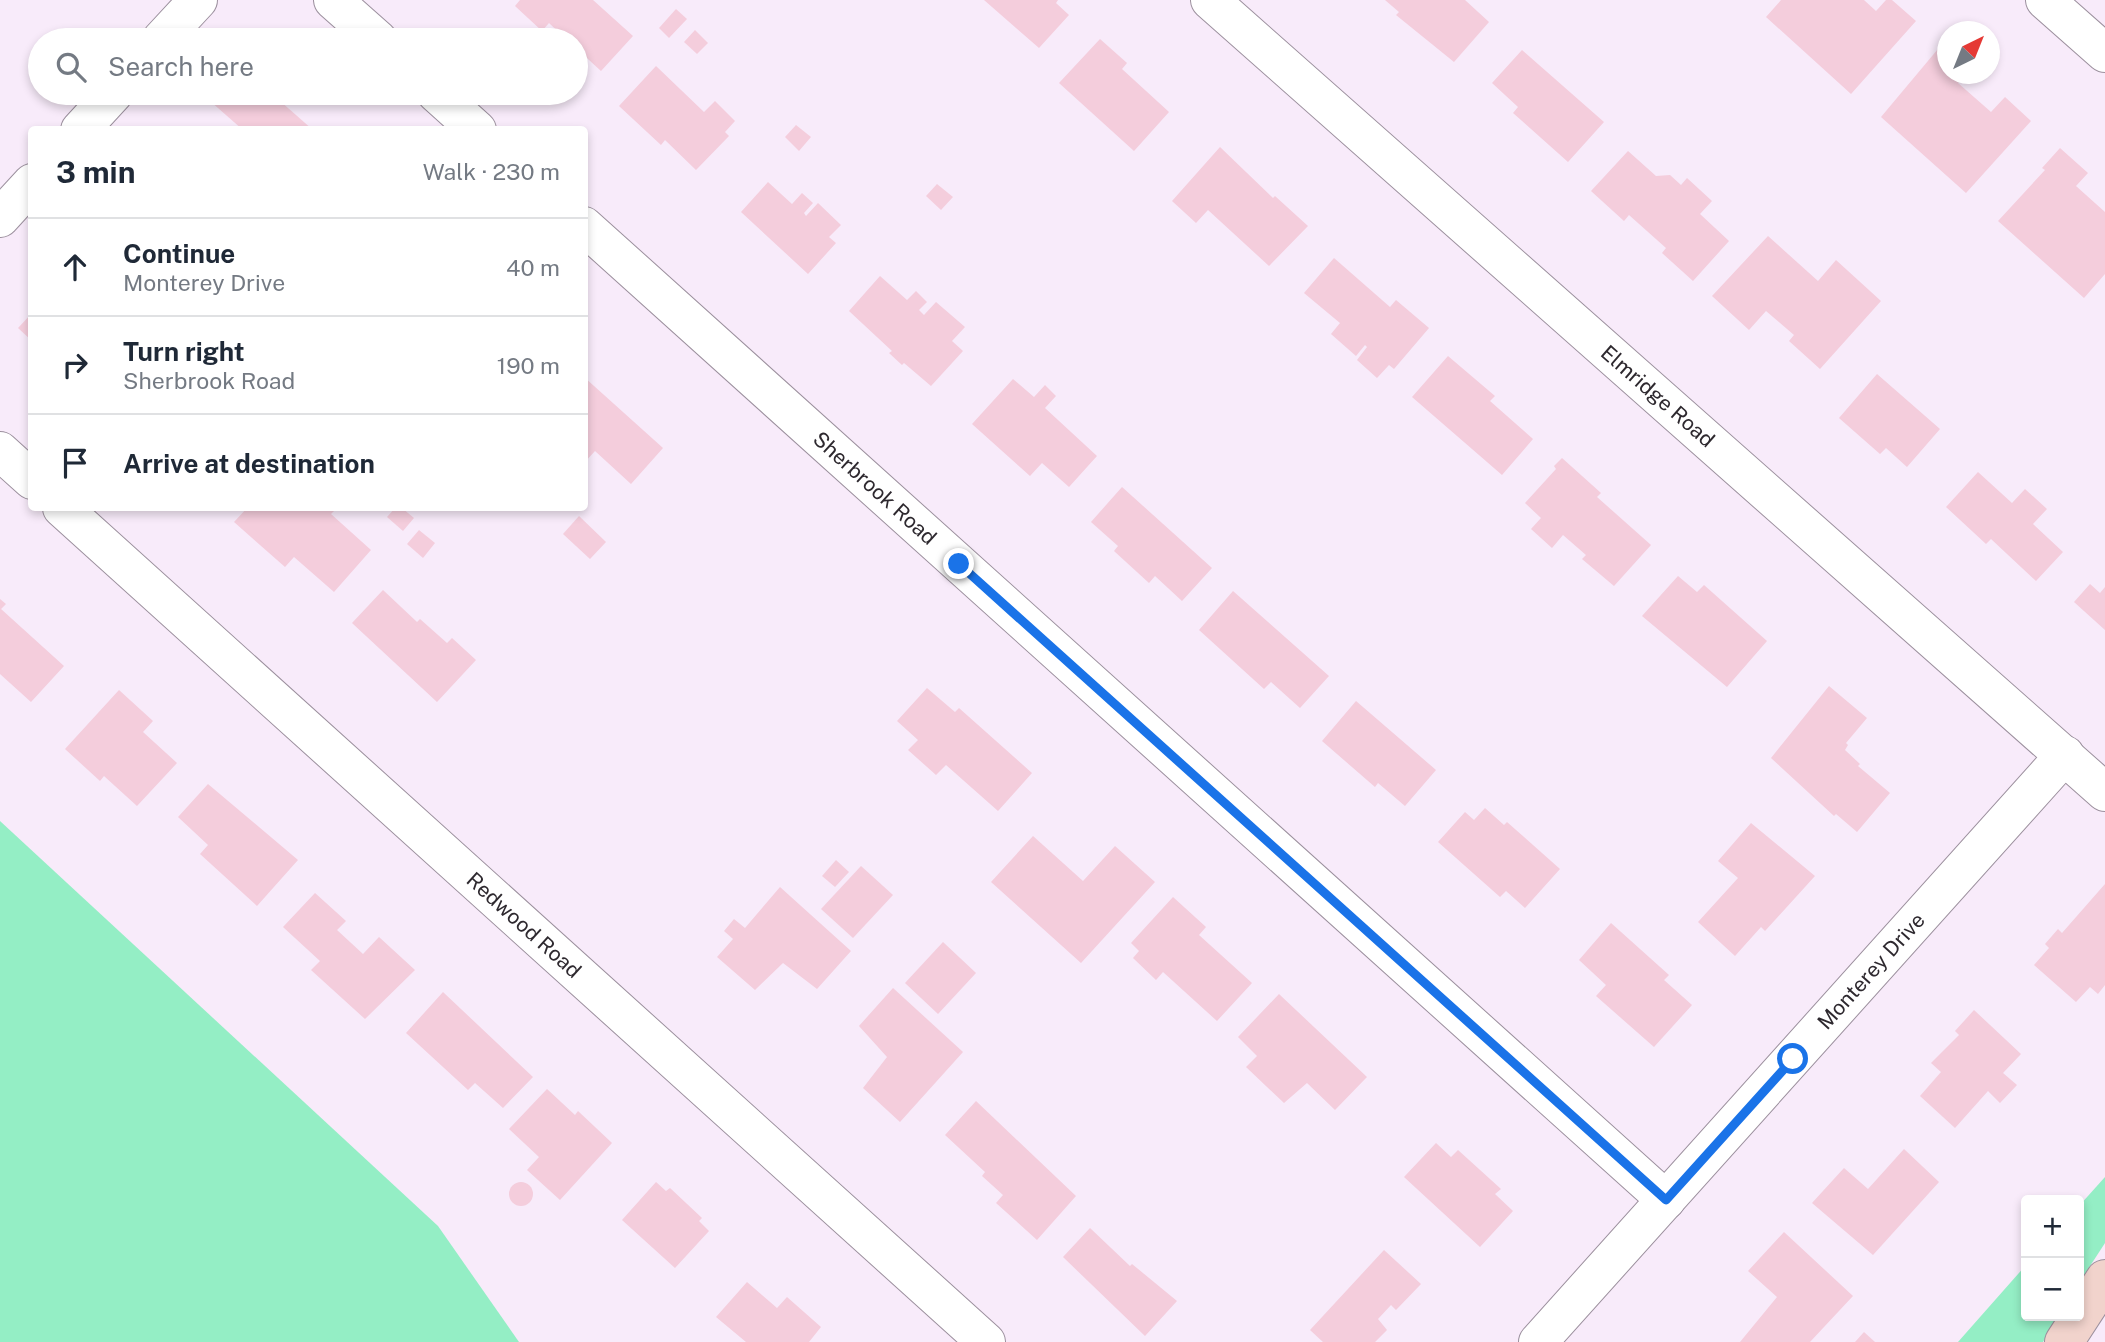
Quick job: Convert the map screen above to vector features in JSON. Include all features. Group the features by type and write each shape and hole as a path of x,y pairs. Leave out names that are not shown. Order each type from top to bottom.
{"street":[{"path":"172,28 198,0"},
{"path":"333,0 364,28"},
{"name":"Elmridge Road","path":"1210,0 2105,792"},
{"path":"2045,0 2105,53"},
{"path":"84,126 103,105"},
{"path":"449,105 473,126"},
{"path":"0,218 28,187"},
{"name":"Sherbrook Road","path":"588,230 1666,1200"},
{"path":"0,451 28,476"},
{"name":"Redwood Road","path":"65,511 986,1342"},
{"name":"Monterey Drive","path":"1538,1342 2065,755"},
{"path":"2064,1342 2105,1279"}],"green space":[{"path":"0,821 438,1226 519,1342 0,1342"},
{"path":"2105,1177 2105,1243 2084,1275 2084,1258 2084,1200"},
{"path":"2021,1271 2021,1321 2055,1321 2043,1342 1958,1342"}],"building":[{"path":"520,0 593,0 633,36 601,71 588,59 588,28 554,28 549,23 545,28 539,28 515,6"},
{"path":"984,0 1058,0 1056,3 1069,15 1039,48"},
{"path":"1385,0 1465,0 1489,22 1454,62 1396,15 1399,12"},
{"path":"1781,0 1864,0 1876,11 1886,0 1892,0 1916,21 1851,94 1766,17"},
{"path":"676,9 687,19 669,38 659,28"},
{"path":"695,30 708,43 697,54 684,42"},
{"path":"1100,39 1127,63 1122,69 1169,112 1134,151 1059,83"},
{"path":"1522,50 1604,122 1568,162 1513,113 1518,107 1492,83"},
{"path":"1937,50 1937,84 1959,84 1991,112 2005,97 2031,121 1966,193 1881,117"},
{"path":"656,66 704,112 715,101 735,121 725,132 729,136 696,170 665,140 661,145 619,106"},
{"path":"215,105 285,105 308,126 238,126"},
{"path":"796,125 811,137 799,151 785,137"},
{"path":"1220,147 1273,198 1275,196 1308,226 1269,266 1208,210 1196,223 1172,201"},
{"path":"2060,148 2088,173 2076,186 2105,212 2105,274 2084,298 1998,221 2045,170 2042,168"},
{"path":"1628,151 1656,176 1670,175 1681,185 1687,178 1712,201 1700,214 1729,241 1693,281 1662,253 1666,248 1629,215 1624,221 1591,191"},
{"path":"768,182 792,204 802,193 813,203 804,213 806,216 818,203 841,225 829,237 836,243 808,274 741,212"},
{"path":"937,184 953,197 941,210 926,196"},
{"path":"1768,236 1818,281 1836,260 1881,301 1820,369 1789,341 1794,335 1766,311 1749,330 1712,296"},
{"path":"1334,258 1390,307 1396,300 1429,328 1394,369 1389,365 1377,378 1357,360 1367,347 1365,345 1356,356 1331,334 1340,323 1304,293"},
{"path":"880,276 907,300 916,291 927,302 919,310 924,315 936,302 965,327 952,341 963,351 931,386 904,363 902,365 889,353 892,351 849,311"},
{"path":"28,317 28,337 18,328"},
{"path":"1448,356 1495,396 1490,401 1533,439 1502,475 1412,397"},
{"path":"1877,374 1940,429 1907,467 1886,448 1880,454 1839,418"},
{"path":"1013,379 1034,397 1045,385 1056,396 1045,408 1097,456 1069,487 1042,463 1030,476 972,424"},
{"path":"588,381 663,448 631,484 595,451 588,459"},
{"path":"1562,458 1601,493 1597,497 1651,545 1614,586 1582,559 1586,555 1563,535 1552,548 1531,529 1541,518 1525,503 1556,469 1554,466"},
{"path":"1978,472 2012,503 2025,489 2047,509 2033,524 2063,552 2036,581 1991,539 1986,544 1946,507"},
{"path":"1122,487 1212,568 1182,601 1155,576 1149,583 1114,551 1118,546 1091,522"},
{"path":"244,511 334,511 331,514 371,550 334,592 294,557 285,567 234,522"},
{"path":"392,511 406,511 414,518 403,531 387,517"},
{"path":"579,516 606,542 590,559 563,534"},
{"path":"419,530 435,543 423,558 407,544"},
{"path":"1678,576 1697,592 1704,585 1767,641 1727,687 1642,616"},
{"path":"2090,584 2100,593 2105,587 2105,630 2074,602"},
{"path":"383,590 417,622 420,619 447,643 452,638 476,660 437,702 352,623"},
{"path":"1233,591 1329,676 1300,708 1271,682 1264,689 1199,630"},
{"path":"0,599 6,604 1,609 64,666 31,702 0,674"},
{"path":"1829,686 1867,718 1846,743 1848,745 1845,750 1860,764 1858,766 1890,793 1857,832 1836,814 1834,816 1771,758"},
{"path":"927,688 955,712 959,708 1032,773 998,811 946,765 936,775 908,750 918,740 897,721"},
{"path":"119,690 153,721 143,732 177,763 137,806 104,776 100,781 65,749"},
{"path":"1356,701 1436,770 1405,806 1378,783 1375,787 1322,741"},
{"path":"208,784 298,860 257,906 200,854 208,845 178,817"},
{"path":"1485,808 1504,825 1507,822 1560,869 1525,908 1506,891 1500,897 1438,842 1465,812 1474,820"},
{"path":"1751,823 1815,876 1765,931 1761,927 1735,956 1698,922 1738,878 1718,861"},
{"path":"1033,836 1083,881 1115,846 1155,882 1081,963 991,882"},
{"path":"836,860 849,872 835,887 822,876"},
{"path":"861,866 893,895 853,938 821,909"},
{"path":"2105,884 2105,985 2098,994 2090,987 2076,1002 2034,965 2049,948 2045,944 2058,929 2062,933"},
{"path":"780,887 851,951 817,989 783,963 755,990 717,957 733,939 724,931 734,919 745,928"},
{"path":"315,893 346,921 337,930 363,954 379,937 415,970 365,1019 311,970 320,961 283,927"},
{"path":"1173,897 1206,927 1199,935 1252,983 1217,1021 1163,972 1156,980 1133,958 1139,951 1131,943"},
{"path":"1611,923 1669,975 1664,980 1692,1005 1654,1047 1596,996 1606,985 1579,960"},
{"path":"943,942 976,973 938,1014 905,983"},
{"path":"893,988 963,1052 900,1122 863,1088 887,1057 859,1026"},
{"path":"443,992 533,1077 503,1108 475,1083 468,1090 406,1033"},
{"path":"1279,994 1367,1077 1335,1110 1307,1083 1284,1103 1246,1067 1257,1056 1238,1037"},
{"path":"1974,1010 2021,1054 2003,1073 2017,1085 2000,1103 1988,1091 1955,1128 1920,1096 1941,1072 1931,1063 1959,1035 1955,1031"},
{"path":"547,1089 575,1115 578,1111 612,1143 560,1200 527,1170 539,1157 509,1129"},
{"path":"976,1101 1076,1196 1037,1240 996,1203 1003,1195 982,1176 985,1172 945,1135"},
{"path":"1436,1143 1451,1157 1458,1150 1501,1189 1495,1194 1513,1211 1480,1247 1404,1177"},
{"path":"1904,1149 1939,1182 1873,1255 1812,1203 1844,1168 1868,1189"},
{"path":"521,1182 529,1186 533,1194 529,1202 521,1206 513,1202 509,1194 513,1186"},
{"path":"656,1182 666,1191 670,1188 702,1218 699,1221 709,1231 675,1268 622,1220"},
{"path":"1090,1228 1130,1266 1132,1264 1177,1301 1145,1336 1063,1257"},
{"path":"1784,1232 1853,1296 1810,1342 1740,1342 1777,1297 1748,1271"},
{"path":"1384,1250 1421,1284 1396,1310 1391,1305 1378,1319 1387,1330 1375,1342 1323,1342 1310,1330"},
{"path":"747,1282 777,1308 787,1297 821,1327 809,1342 746,1342 716,1317"},
{"path":"1864,1332 1875,1342 1855,1342"}],"route":[{"path":"959,564 1666,1200 1793,1059"}]}
